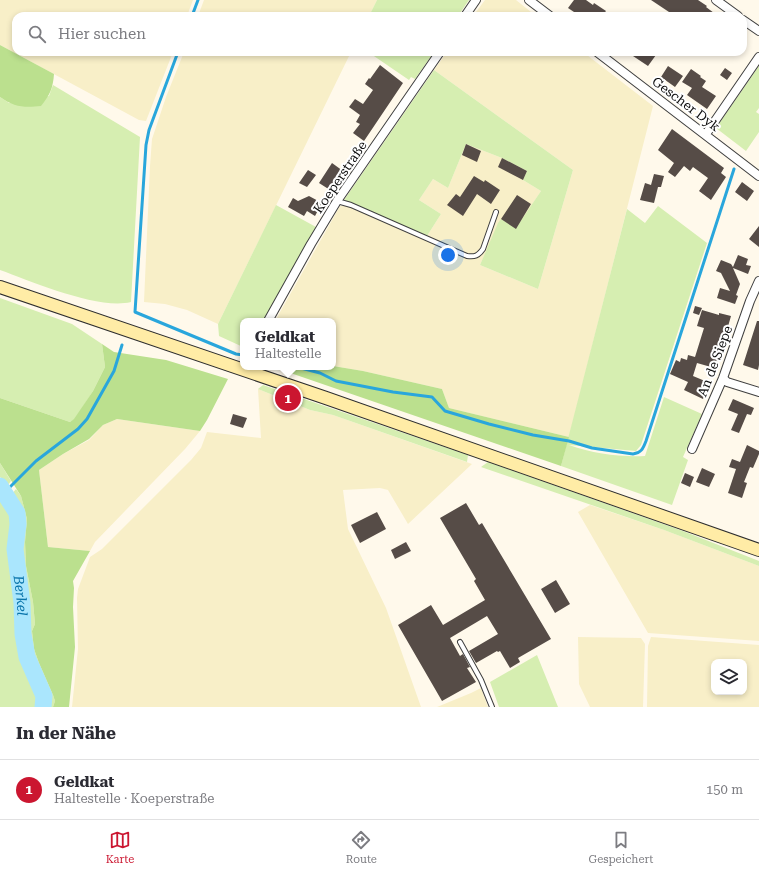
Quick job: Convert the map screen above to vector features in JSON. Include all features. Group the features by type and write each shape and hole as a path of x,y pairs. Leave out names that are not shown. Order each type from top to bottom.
{"main road":[{"path":"0,287 240,367"},
{"path":"248,370 759,550"}],"street":[{"path":"468,12 476,0"},
{"path":"528,0 544,12"},
{"path":"716,0 732,12"},
{"path":"747,23 759,31"},
{"name":"Koeperstraße","path":"270,318 311,244 338,201 437,56"},
{"name":"Gescher Dyk","path":"602,56 759,176"},
{"path":"706,134 759,57"},
{"name":"An de Siepe","path":"692,450 723,378 750,301 759,281"},
{"path":"723,378 727,382 759,392"}],"lane":[{"path":"338,201 351,205 467,256 473,256 480,253 483,249 496,212"},
{"path":"460,642 481,680 492,707"}],"shaded area":[{"path":"0,0 193,0 188,12 12,12 12,51 0,45"},
{"path":"204,0 377,0 371,12 200,12"},
{"path":"485,0 516,0 531,12 476,12"},
{"path":"20,56 171,56 146,121 139,120"},
{"path":"182,56 349,56 218,324 187,310 165,304 144,302 152,139 166,97"},
{"path":"444,56 588,56 653,106 569,437 449,408 442,389 363,371 336,366 336,318 277,318 340,206 347,206 426,240 441,214 419,200 433,179 448,188 466,144 502,158 527,171 523,180 541,191 516,229 501,219 480,265 538,289 573,170 434,70"},
{"path":"258,389 310,410 333,415 472,464 408,524 388,490 380,488 343,490 348,529 386,608 421,707 72,707 78,649 78,589 90,557 102,549 191,460 201,448 207,432 261,438"},
{"path":"117,419 200,431 185,449 95,542 90,551 48,547 39,470 63,454 89,440 103,425"},
{"path":"590,505 664,530 759,566 759,641 648,633 578,512"},
{"path":"578,637 641,638 645,644 643,707 590,707 579,684"},
{"path":"651,637 759,645 759,707 647,707 648,646"},
{"path":"481,688 488,707 437,707 471,693"}],"green space":[{"path":"377,0 469,0 461,12 371,12"},
{"path":"0,45 12,51 12,56 20,56 54,74 50,91 41,106 19,106 0,97"},
{"path":"374,56 431,56 415,79 411,77 409,80"},
{"path":"759,66 759,108 756,112 759,114 759,132 746,151 716,128"},
{"path":"434,70 573,170 538,289 480,265 501,219 516,228 541,191 523,180 527,171 502,158 466,144 448,188 433,179 419,200 441,214 427,236 344,200"},
{"path":"53,85 140,137 131,302 101,302 84,299 47,288 0,270 0,97 9,103 49,96"},
{"path":"276,205 316,227 265,318 240,318 240,346 219,336 218,324"},
{"path":"658,206 707,243 641,445 636,451 569,445 588,451 607,454 645,456 664,397 702,414 683,457 688,460 672,505 561,466 627,209 645,223"},
{"path":"0,298 72,324 102,344 105,367 93,391 75,419 70,422 0,398"},
{"path":"102,344 114,352 166,360 228,379 200,431 117,419 103,425 89,439 39,470 48,547 90,551 73,581 75,647 69,707 53,707 55,701 34,649 32,631 35,624 33,602 26,566 25,542 27,519 21,496 0,463 0,398 70,422 74,419 93,391 105,367"},
{"path":"336,366 363,371 442,389 449,408 569,437 561,466 282,370 336,370"},
{"path":"263,385 468,455 467,462 333,415 310,410 258,389"},
{"path":"488,462 683,531 759,561 759,566 664,530 481,467"},
{"path":"0,463 11,481 8,485 0,477"},
{"path":"16,489 21,496 27,519 25,542 26,566 33,602 35,624 32,631 34,649 55,701 53,707 46,707 48,698 30,655 26,634 27,610 19,548 21,523 20,512 11,495"},
{"path":"0,490 13,513 14,523 12,549 19,609 19,634 23,657 38,688 41,699 39,707 0,707"},
{"path":"537,655 558,707 499,707 490,682"}],"building":[{"path":"574,0 586,0 593,5 594,3 606,11 574,12 568,8"},
{"path":"651,0 698,0 713,12 669,12"},
{"path":"633,56 655,56 648,66"},
{"path":"380,65 403,83 364,141 353,133 360,124 356,122 360,115 349,107 355,99 363,104 373,90 365,84"},
{"path":"668,66 683,76 675,87 661,77"},
{"path":"725,68 732,73 727,80 720,75"},
{"path":"691,69 706,81 702,87 716,96 707,109 687,95 692,88 682,82"},
{"path":"672,129 724,168 721,173 726,177 711,200 699,191 708,178 693,167 690,171 684,166 675,177 668,172 674,163 658,150"},
{"path":"466,144 481,151 477,162 462,155"},
{"path":"502,158 527,171 523,180 498,167"},
{"path":"332,163 343,171 330,190 319,183"},
{"path":"308,170 316,175 307,187 299,183"},
{"path":"654,174 664,176 661,187 658,187 654,203 640,200 645,183 651,185"},
{"path":"474,176 484,182 485,180 500,190 491,204 477,194 463,216 447,205 456,194 460,197"},
{"path":"742,182 754,191 747,201 735,192"},
{"path":"517,195 531,204 516,229 501,219"},
{"path":"309,196 322,203 315,216 307,211 304,216 288,207 293,198 298,201"},
{"path":"759,226 759,247 749,239"},
{"path":"738,255 748,259 746,265 751,266 748,274 733,268 740,284 736,295 738,296 735,304 717,298 720,288 730,291 721,273 716,271 721,260 731,264 733,267"},
{"path":"695,306 702,308 699,315 693,313"},
{"path":"702,310 719,315 719,313 731,316 719,358 715,365 711,367 697,363 693,376 705,381 703,385 708,387 703,399 684,390 688,382 670,374 676,360 680,362 681,358 687,360 688,355 695,357 704,328 697,326"},
{"path":"757,321 759,321 758,370 743,365"},
{"path":"733,399 754,408 751,415 747,414 739,433 731,430 738,414 728,410"},
{"path":"233,414 247,418 243,428 230,424"},
{"path":"747,445 759,451 759,454 753,468 750,467 744,482 747,483 742,498 728,493 736,469 729,467 732,459 740,462"},
{"path":"702,468 715,474 709,487 696,482"},
{"path":"685,473 694,477 690,487 681,483"},
{"path":"466,503 479,525 482,523 551,639 518,658 520,662 510,668 500,651 497,651 476,663 469,651 498,634 487,616 450,638 460,656 463,654 470,667 467,668 476,682 442,701 398,625 431,605 443,625 485,600 474,581 476,579 440,518"},
{"path":"377,512 386,529 360,543 351,525"},
{"path":"406,542 411,551 395,559 391,550"},
{"path":"556,580 570,604 555,613 541,589"}],"waterway":[{"path":"194,12 198,0"},
{"path":"177,56 149,130 146,145 135,312 240,355"},
{"path":"308,370 320,373 336,381 393,392 432,397 445,411 489,424 533,435 569,441 592,448 633,454 638,453 643,448 646,441 734,169"},
{"path":"5,492 36,461 78,429 87,419 114,371 122,345"},
{"name":"Berkel","path":"0,486 17,513 18,524 15,549 22,603 23,634 27,657 44,696 43,707"}],"place":[{"name":"Geldkat","path":"288,398"}]}
